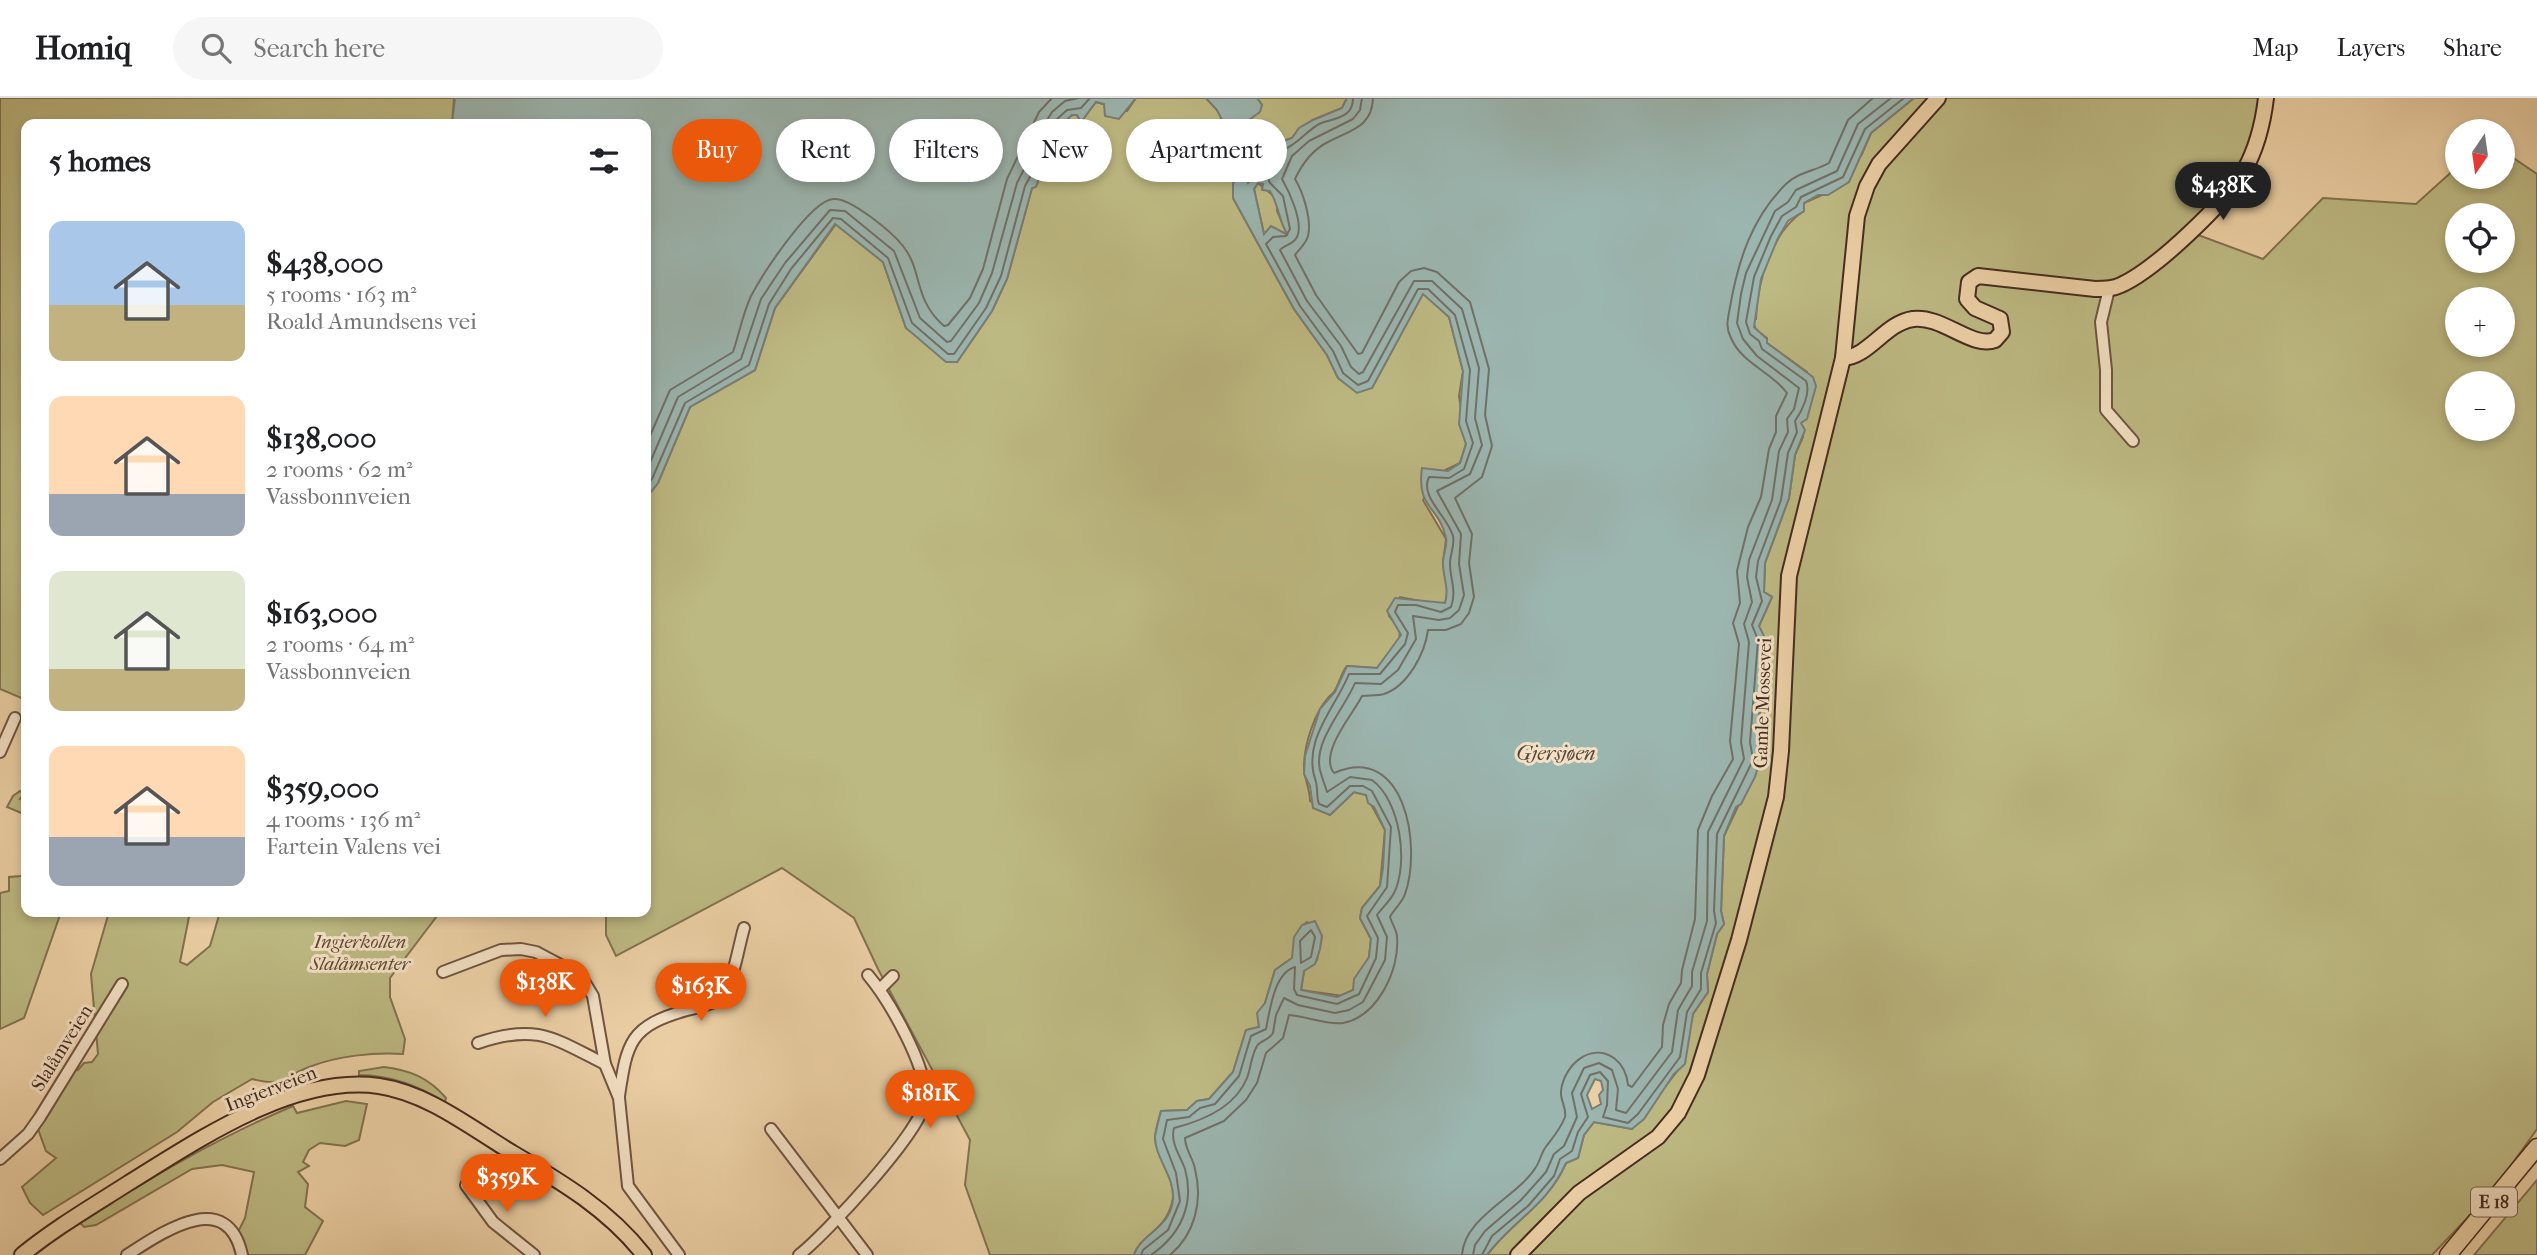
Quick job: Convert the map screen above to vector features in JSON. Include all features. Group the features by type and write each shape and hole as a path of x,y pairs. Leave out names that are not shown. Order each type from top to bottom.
{"highway":[{"name":"E 18","path":"2448,1255 2537,1147"},
{"name":"E 18","path":"2460,1255 2537,1163"}],"main road":[{"name":"Gamle Mossevei","path":"1518,1255 1579,1193 1658,1137 1678,1113 1697,1075 1739,940 1776,797 1782,751 1789,576 1843,358 1856,227 1863,196 1888,152 1938,98"},
{"path":"1843,358 1854,356 1890,328 1914,319 1940,321 1978,341 1995,340 2002,332 2000,319 1975,308 1967,299 1969,282 1978,276 2109,289 2129,281 2179,241 2239,178 2257,144 2266,98"},
{"name":"Ingierveien","path":"22,1255 74,1217 215,1131 284,1100 322,1088 350,1085 397,1090 451,1116 584,1197 613,1222 644,1255"}],"street":[{"path":"2109,289 2101,312 2106,410 2133,441"},
{"path":"0,752 15,718"},
{"path":"680,1255 628,1186 619,1098 624,1059 633,1040 652,1024 712,1003 722,996 744,928"},
{"path":"443,972 501,950 536,952 564,965 589,986 605,1064 619,1098"},
{"path":"799,1255 839,1218 915,1125 925,1102 922,1073 880,989 868,975"},
{"path":"880,989 893,976"},
{"name":"Slalåmveien","path":"0,1159 28,1134 40,1117 122,984"},
{"path":"478,1043 508,1032 540,1034 563,1042 605,1064"},
{"path":"771,1129 867,1255"},
{"path":"466,1185 493,1222 534,1255"},
{"path":"127,1255 175,1225 200,1219 220,1224 230,1231 242,1255"}],"green space":[{"path":"0,98 454,98 452,119 21,119 21,698 0,689"},
{"path":"1136,98 1206,98 1217,110 1222,119 1126,119 1126,182 1240,182 1233,198 1294,309 1327,355 1338,378 1372,388 1423,293 1449,317 1463,371 1459,396 1466,444 1460,463 1441,472 1423,500 1446,539 1443,564 1448,591 1445,603 1441,605 1400,597 1389,616 1400,630 1399,641 1377,668 1347,666 1334,692 1318,712 1306,747 1304,769 1310,801 1330,815 1354,792 1366,795 1385,830 1380,886 1362,908 1360,918 1371,939 1369,957 1353,990 1343,996 1301,990 1304,971 1317,960 1322,936 1307,922 1297,934 1292,958 1275,970 1265,1003 1258,1013 1259,1027 1246,1030 1233,1072 1209,1099 1197,1101 1187,1110 1161,1111 1155,1139 1170,1178 1172,1203 1164,1221 1141,1243 1134,1255 990,1255 965,1185 970,1140 878,969 854,918 782,868 616,956 606,935 606,917 651,917 651,492 658,483 690,407 755,370 775,308 836,224 883,262 906,328 957,362 992,311 1007,279 1032,188 1037,182 1112,182 1112,119 1083,119 1096,102 1127,111"},
{"path":"1257,98 1347,98 1342,108 1313,120 1287,140 1287,119 1251,119 1262,105"},
{"path":"1914,98 2266,98 2253,153 2190,232 2263,259 2323,198 2416,204 2445,178 2445,189 2515,189 2515,159 2537,174 2537,1129 2492,1192 2432,1255 1487,1255 1540,1202 1566,1163 1578,1158 1584,1135 1594,1122 1632,1129 1682,1065 1693,1014 1708,992 1707,974 1717,934 1724,924 1721,911 1724,836 1760,760 1757,743 1765,662 1759,626 1772,597 1764,592 1765,563 1789,498 1795,455 1803,437 1801,423 1807,372 1767,343 1767,338 1756,330 1753,321 1756,319 1759,289 1768,259 1783,231 1804,211 1804,203 1836,189 1862,154 1871,133"},
{"path":"1072,115 1077,115 1079,119 1068,119"},
{"path":"1258,183 1277,199 1277,211 1288,236 1264,234 1254,189"},
{"path":"21,792 21,813 7,807 13,796"},
{"path":"21,876 21,917 59,917 24,1018 0,1029 0,893 9,891 9,877"},
{"name":"Ingierkollen Slalåmsenter","path":"108,917 189,917 180,962 187,965 210,946 219,917 436,917 390,978 390,997 405,1039 403,1054 368,1054 331,1060 277,1082 252,1079 213,1102 177,1132 43,1215 30,1203 22,1187 56,1158 46,1151 38,1129 76,1068 78,1070 84,1063 92,1062 98,1054 91,974"},
{"path":"384,1067 402,1070 426,1080 440,1091 446,1098 445,1102 404,1083 359,1075 359,1071"},
{"path":"346,1101 367,1104 359,1140 345,1146 320,1143 309,1150 303,1162 309,1166 298,1172 308,1184 305,1207 323,1221 305,1255 245,1255 237,1234 245,1218 254,1172 222,1165 192,1169 96,1225 84,1227 80,1223 184,1160 265,1118 293,1106 297,1113"},
{"path":"2537,1180 2537,1255 2474,1255"}],"water":[{"path":"455,98 1136,98 1119,119 1105,116 1104,104 1096,102 1083,119 1072,115 1068,119 1017,119 1017,182 1038,182 1036,187 1032,188 1007,279 992,311 957,362 946,362 906,328 883,262 835,224 775,308 755,370 690,407 658,483 651,492 651,119 453,119"},
{"name":"Gjersjøen","path":"1206,98 1257,98 1262,105 1260,112 1250,119 1222,119"},
{"name":"Gjersjøen","path":"1347,98 1914,98 1871,133 1849,182 1828,195 1818,195 1804,203 1804,211 1788,221 1761,279 1754,327 1767,339 1767,343 1813,377 1816,386 1807,419 1801,423 1805,430 1795,455 1789,498 1765,563 1764,592 1772,597 1759,626 1765,638 1757,743 1760,760 1755,777 1741,804 1736,807 1724,836 1721,911 1724,924 1717,934 1707,974 1708,992 1693,1014 1685,1064 1674,1074 1644,1119 1632,1129 1594,1122 1584,1135 1578,1158 1566,1163 1540,1202 1487,1255 1134,1255 1142,1242 1166,1218 1173,1200 1171,1183 1156,1145 1155,1134 1161,1111 1187,1110 1197,1101 1209,1099 1233,1072 1246,1030 1259,1027 1257,1013 1265,1003 1275,970 1292,958 1294,937 1302,925 1315,921 1322,936 1315,964 1304,971 1301,990 1337,997 1353,990 1354,979 1369,957 1371,939 1360,918 1362,908 1380,886 1385,830 1366,795 1354,792 1330,815 1313,808 1310,786 1304,774 1305,756 1320,709 1335,692 1347,666 1377,668 1401,635 1387,611 1395,598 1445,603 1443,562 1446,538 1443,527 1422,491 1422,468 1448,471 1460,463 1466,444 1459,424 1463,371 1449,317 1423,294 1372,388 1357,393 1338,378 1327,355 1294,309 1233,198 1233,183 1287,182 1287,140 1292,138 1299,128 1342,108","holes":["1258,183 1263,184 1262,190 1270,191 1288,235 1271,226 1264,234 1254,189","1595,1079 1601,1081 1601,1104 1592,1109 1587,1095"]}]}
